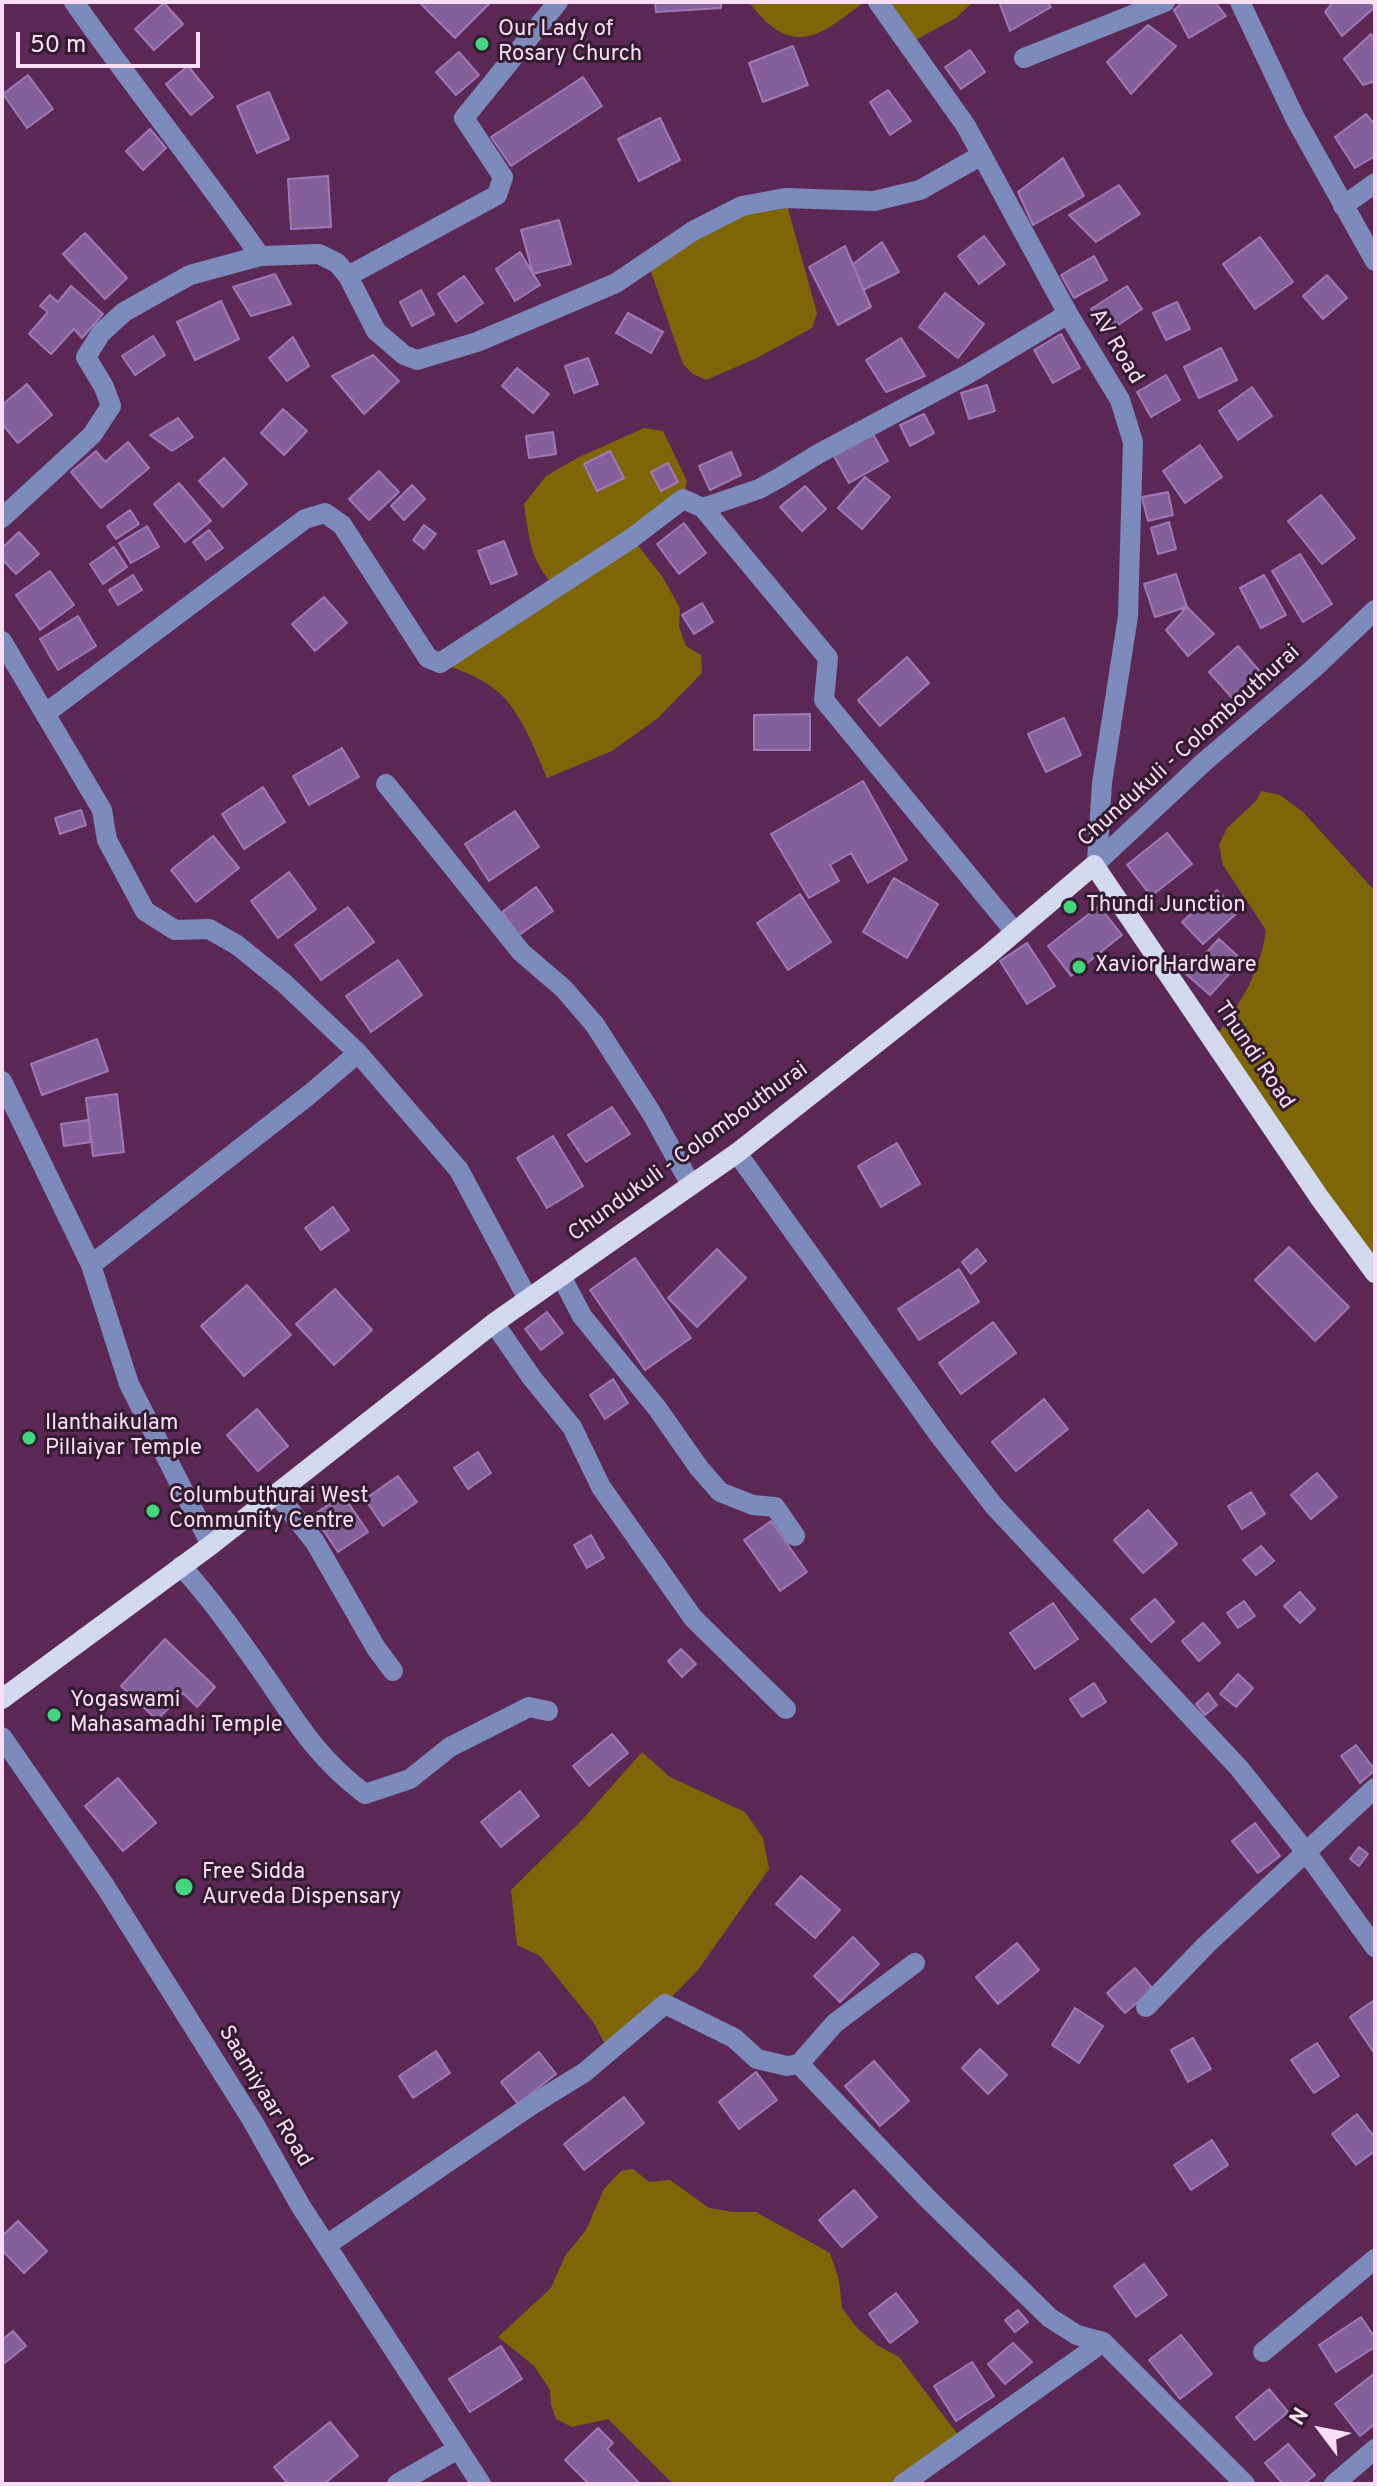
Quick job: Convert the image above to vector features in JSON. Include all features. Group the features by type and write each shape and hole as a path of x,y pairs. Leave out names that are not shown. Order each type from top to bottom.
{"main road":[{"name":"Chundukuli - Colombouthurai","path":"2,1699 211,1545 494,1323 737,1153 1096,864"},
{"name":"Thundi Road","path":"1096,864 1319,1197 1375,1273"}],"street":[{"path":"74,2 157,118 217,193 260,256"},
{"path":"348,276 497,195 503,177 464,118 558,2"},
{"name":"AV Road","path":"878,2 966,126 1068,314 1120,400 1133,442 1128,616 1103,778 1096,864"},
{"path":"1024,58 1165,2"},
{"path":"1240,2 1295,118 1375,261"},
{"path":"2,518 92,435 111,406 86,357 101,333 124,312 190,275 260,256 319,254 337,263 348,276 376,331 404,355 417,360 477,342 616,283 693,231 742,206 785,198 874,201 920,190 982,155"},
{"path":"1343,206 1375,183"},
{"path":"703,508 759,489 968,374 1068,314"},
{"path":"46,713 305,519 325,513 342,525 428,658 440,663 632,538 683,499 703,508 828,658 824,700 1015,932"},
{"name":"Chundukuli - Colombouthurai","path":"1096,864 1193,772 1313,669 1375,610"},
{"path":"2,641 102,810 107,840 145,911 175,930 209,929 237,945 284,983 358,1053 459,1170 528,1299"},
{"path":"386,784 521,952 564,989 595,1025 652,1114 691,1185"},
{"path":"91,1265 358,1053"},
{"path":"2,1081 91,1265 129,1384 211,1545"},
{"path":"737,1153 939,1435 994,1506 1239,1768 1306,1852 1375,1947"},
{"path":"561,1276 582,1316 720,1492 753,1505 775,1507 795,1536"},
{"path":"494,1323 532,1378 572,1427 601,1487 693,1618 786,1709"},
{"path":"277,1494 315,1542 376,1648 393,1671"},
{"path":"181,1566 211,1602 316,1749 337,1773 365,1794 410,1779 450,1747 529,1707 548,1711"},
{"name":"Saamiyaar Road","path":"2,1737 97,1874 252,2120 300,2205 481,2484"},
{"path":"1146,2007 1207,1944 1375,1788"},
{"path":"328,2244 585,2072 665,2004 734,2038 757,2059 787,2066 799,2064 835,2023 915,1963"},
{"path":"799,2064 929,2200 1050,2318 1077,2335 1103,2342 1245,2484"},
{"path":"1263,2352 1375,2259"},
{"path":"903,2484 1103,2342"},
{"path":"397,2484 458,2449"},
{"path":"1334,2484 1375,2449"}],"shaded area":[{"path":"748,2 865,2 820,32 796,37 770,25"},
{"path":"878,2 973,2 956,18 908,44"},
{"path":"785,198 817,313 812,328 757,358 706,380 693,374 683,364 648,263 693,231"},
{"path":"644,428 663,431 687,481 683,499 632,538 662,576 680,608 679,627 686,646 701,655 702,673 658,718 612,751 547,778 526,732 506,699 477,678 440,663 555,587 536,558 529,538 524,504 546,476 577,458"},
{"path":"1261,791 1280,795 1303,812 1375,891 1375,1273 1213,1041 1247,989 1263,947 1266,930 1223,865 1219,845 1227,828 1256,801"},
{"path":"642,1752 670,1777 745,1812 763,1838 769,1869 698,1970 665,2004 609,2052 594,2023 540,1956 517,1945 511,1890 581,1821"},
{"path":"633,2169 649,2182 670,2180 709,2208 756,2212 830,2253 839,2280 842,2308 858,2329 877,2345 899,2357 963,2441 903,2484 677,2484 669,2480 608,2419 572,2427 556,2419 550,2390 534,2366 498,2337 551,2288 565,2256 586,2230 604,2189 621,2171"}],"building":[{"path":"419,2 491,2 455,38"},
{"path":"655,2 721,2 721,8 656,12"},
{"path":"999,2 1046,2 1051,7 1010,31"},
{"path":"1183,2 1215,2 1226,16 1189,38 1174,10"},
{"path":"1333,2 1370,2 1375,7 1342,36 1325,12"},
{"path":"164,3 183,24 154,50 135,29"},
{"path":"1148,25 1176,46 1131,94 1107,62"},
{"path":"1371,34 1375,42 1375,81 1363,85 1344,59"},
{"path":"793,46 808,85 763,102 749,63"},
{"path":"970,50 985,72 961,89 945,67"},
{"path":"459,52 479,75 456,95 436,72"},
{"path":"188,66 213,97 191,115 166,84"},
{"path":"28,75 53,109 27,128 3,94"},
{"path":"583,77 602,106 511,166 491,137"},
{"path":"888,90 911,121 890,135 870,102"},
{"path":"269,92 289,139 257,153 237,106"},
{"path":"1366,114 1375,125 1375,156 1355,168 1335,137"},
{"path":"660,118 680,160 639,181 618,139"},
{"path":"150,129 166,148 143,170 126,151"},
{"path":"1063,158 1084,196 1033,225 1018,192"},
{"path":"328,176 331,227 291,229 288,179"},
{"path":"1119,185 1140,214 1096,242 1069,215"},
{"path":"559,220 571,264 533,274 521,230"},
{"path":"85,233 127,278 105,299 63,254"},
{"path":"984,236 1005,264 979,284 958,256"},
{"path":"1260,237 1293,282 1255,309 1223,264"},
{"path":"882,242 899,272 863,290 853,264"},
{"path":"845,246 871,307 838,325 809,267"},
{"path":"520,252 540,285 515,301 496,269"},
{"path":"1094,256 1107,280 1074,298 1061,275"},
{"path":"275,274 291,304 251,316 233,287"},
{"path":"1327,275 1347,298 1323,319 1303,296"},
{"path":"464,276 483,303 456,322 438,294"},
{"path":"71,286 103,314 82,338 74,329 51,354 29,334 48,312 40,306 50,295 58,302"},
{"path":"1127,286 1142,309 1106,333 1091,309"},
{"path":"421,290 434,314 412,326 400,302"},
{"path":"945,293 984,324 958,358 919,327"},
{"path":"221,301 239,339 195,360 177,322"},
{"path":"1177,302 1190,329 1166,340 1153,313"},
{"path":"628,313 663,332 651,353 616,333"},
{"path":"1061,334 1080,368 1053,383 1034,350"},
{"path":"153,336 165,355 135,375 122,356"},
{"path":"293,337 309,366 287,381 269,358"},
{"path":"901,338 925,376 886,392 866,360"},
{"path":"1221,348 1237,380 1199,398 1184,367"},
{"path":"373,355 399,381 364,414 332,376"},
{"path":"588,358 598,384 574,393 565,366"},
{"path":"517,368 549,394 533,413 502,386"},
{"path":"1166,375 1180,400 1151,417 1137,392"},
{"path":"27,384 52,415 18,443 2,424 2,405"},
{"path":"987,385 995,411 969,419 961,393"},
{"path":"1252,387 1272,416 1238,440 1219,411"},
{"path":"283,409 307,431 284,455 261,433"},
{"path":"924,414 934,433 910,446 900,425"},
{"path":"178,418 193,437 172,451 150,435"},
{"path":"553,432 556,454 529,458 526,436"},
{"path":"873,434 888,461 849,483 834,456"},
{"path":"128,442 149,468 101,508 71,472 96,451 105,462"},
{"path":"1200,445 1222,477 1185,503 1163,471"},
{"path":"610,451 624,478 597,491 584,464"},
{"path":"731,452 741,475 710,490 699,466"},
{"path":"224,458 247,484 223,507 199,481"},
{"path":"668,463 678,482 661,491 651,472"},
{"path":"379,471 399,492 369,520 349,499"},
{"path":"865,477 890,497 862,529 838,508"},
{"path":"179,483 211,521 185,542 154,504"},
{"path":"412,485 425,499 404,520 391,506"},
{"path":"805,486 826,509 802,531 780,507"},
{"path":"1168,492 1173,515 1148,521 1142,497"},
{"path":"1321,495 1355,538 1322,564 1288,521"},
{"path":"130,510 139,524 116,539 107,526"},
{"path":"1169,522 1176,549 1158,554 1151,528"},
{"path":"684,523 706,553 679,574 657,544"},
{"path":"424,525 436,534 424,549 413,540"},
{"path":"147,526 159,547 131,563 119,543"},
{"path":"209,530 223,548 206,560 193,542"},
{"path":"19,532 39,554 16,574 2,559 2,548"},
{"path":"504,541 517,574 491,584 478,551"},
{"path":"114,547 127,567 103,584 90,564"},
{"path":"1300,554 1332,604 1303,622 1272,571"},
{"path":"50,571 74,605 40,630 16,595"},
{"path":"1176,574 1187,607 1155,617 1144,584"},
{"path":"133,575 142,590 118,605 109,590"},
{"path":"1264,575 1286,615 1261,628 1240,588"},
{"path":"324,597 347,623 315,651 292,624"},
{"path":"702,603 713,622 694,634 682,615"},
{"path":"1187,607 1214,634 1188,656 1166,630"},
{"path":"78,616 96,646 58,670 40,639"},
{"path":"1238,646 1262,674 1233,699 1209,672"},
{"path":"907,657 929,683 880,726 858,700"},
{"path":"810,714 810,750 754,750 754,715"},
{"path":"1064,718 1081,755 1046,772 1028,734"},
{"path":"342,748 359,777 309,805 293,776"},
{"path":"863,781 907,860 868,883 851,853 830,865 839,881 809,898 771,834"},
{"path":"263,787 285,822 244,849 222,814"},
{"path":"81,810 86,825 60,834 55,818"},
{"path":"515,811 539,847 489,881 465,844"},
{"path":"1167,833 1192,864 1151,896 1127,865"},
{"path":"213,836 239,868 196,902 171,870"},
{"path":"289,872 316,909 278,938 251,901"},
{"path":"894,878 938,904 907,958 863,932"},
{"path":"536,887 553,911 519,935 502,912"},
{"path":"1217,890 1238,912 1203,944 1182,922"},
{"path":"800,894 831,942 788,970 757,923"},
{"path":"1099,906 1122,935 1071,976 1048,946"},
{"path":"348,907 374,942 321,980 295,945"},
{"path":"1219,939 1242,960 1210,995 1186,974"},
{"path":"1027,943 1055,986 1027,1004 1000,961"},
{"path":"398,960 422,995 371,1032 346,996"},
{"path":"97,1039 108,1071 42,1095 31,1064"},
{"path":"117,1094 124,1152 93,1156 86,1098"},
{"path":"612,1107 630,1134 586,1162 568,1135"},
{"path":"89,1120 91,1142 64,1146 61,1124"},
{"path":"553,1136 583,1186 547,1208 517,1158"},
{"path":"897,1143 920,1184 881,1207 858,1166"},
{"path":"333,1207 349,1230 321,1250 305,1228"},
{"path":"1289,1247 1349,1307 1315,1341 1255,1280"},
{"path":"717,1249 746,1278 697,1327 668,1298"},
{"path":"977,1249 986,1261 971,1274 962,1262"},
{"path":"635,1258 691,1338 645,1370 590,1290"},
{"path":"959,1269 979,1302 919,1340 898,1309"},
{"path":"247,1285 291,1335 244,1376 201,1326"},
{"path":"335,1289 372,1330 334,1365 296,1324"},
{"path":"547,1312 563,1333 541,1350 525,1329"},
{"path":"993,1322 1016,1353 961,1394 939,1363"},
{"path":"613,1379 628,1403 605,1419 590,1395"},
{"path":"1044,1399 1068,1429 1016,1471 992,1442"},
{"path":"257,1409 288,1446 258,1471 227,1435"},
{"path":"478,1452 491,1473 468,1489 454,1468"},
{"path":"1317,1473 1337,1497 1311,1519 1291,1495"},
{"path":"398,1476 417,1502 383,1526 365,1499"},
{"path":"1251,1492 1265,1514 1242,1529 1228,1506"},
{"path":"343,1495 368,1532 338,1552 313,1515"},
{"path":"1148,1510 1177,1544 1143,1573 1114,1540"},
{"path":"771,1521 807,1572 780,1591 744,1540"},
{"path":"591,1535 604,1558 587,1568 574,1545"},
{"path":"1261,1546 1274,1561 1256,1575 1243,1560"},
{"path":"1300,1592 1315,1609 1300,1623 1284,1606"},
{"path":"1155,1599 1174,1622 1151,1642 1131,1619"},
{"path":"1244,1601 1255,1616 1238,1628 1227,1613"},
{"path":"1053,1603 1078,1639 1035,1669 1010,1633"},
{"path":"1203,1623 1220,1643 1199,1661 1182,1641"},
{"path":"165,1639 215,1687 197,1707 183,1693 157,1720 121,1686"},
{"path":"681,1649 696,1664 682,1677 668,1661"},
{"path":"1238,1674 1253,1688 1236,1707 1220,1694"},
{"path":"1094,1683 1106,1702 1082,1717 1070,1699"},
{"path":"1208,1693 1217,1705 1205,1715 1196,1704"},
{"path":"612,1734 628,1753 589,1786 573,1766"},
{"path":"1356,1745 1375,1770 1360,1783 1341,1756"},
{"path":"118,1778 156,1823 123,1851 85,1806"},
{"path":"520,1791 539,1816 501,1847 481,1822"},
{"path":"1255,1823 1280,1856 1258,1873 1232,1841"},
{"path":"1359,1847 1368,1854 1359,1866 1350,1859"},
{"path":"801,1876 840,1910 815,1938 776,1904"},
{"path":"853,1937 879,1964 840,2002 814,1976"},
{"path":"1017,1943 1039,1970 998,2004 976,1977"},
{"path":"1135,1968 1153,1989 1125,2013 1107,1993"},
{"path":"1373,2001 1375,2004 1374,2053 1350,2017"},
{"path":"1075,2008 1103,2026 1079,2063 1052,2045"},
{"path":"1193,2038 1211,2069 1188,2082 1171,2050"},
{"path":"1317,2043 1339,2076 1314,2093 1291,2060"},
{"path":"980,2049 1007,2075 988,2094 962,2068"},
{"path":"436,2051 450,2073 413,2098 399,2076"},
{"path":"539,2052 556,2074 518,2104 501,2082"},
{"path":"874,2061 909,2101 880,2126 845,2086"},
{"path":"756,2072 777,2100 739,2129 719,2102"},
{"path":"624,2097 644,2123 584,2170 564,2144"},
{"path":"1357,2114 1375,2138 1375,2151 1356,2165 1332,2134"},
{"path":"1212,2140 1228,2165 1191,2190 1174,2165"},
{"path":"854,2190 877,2217 842,2247 819,2220"},
{"path":"18,2221 47,2251 24,2273 2,2250 2,2236"},
{"path":"1144,2264 1167,2295 1136,2317 1114,2286"},
{"path":"896,2293 918,2322 890,2343 869,2314"},
{"path":"1018,2310 1028,2322 1015,2332 1005,2320"},
{"path":"1361,2317 1375,2338 1375,2347 1336,2372 1319,2345"},
{"path":"13,2331 26,2346 2,2365 2,2340"},
{"path":"1181,2335 1212,2374 1180,2399 1149,2360"},
{"path":"1013,2343 1032,2362 1005,2384 988,2364"},
{"path":"501,2346 522,2379 470,2412 449,2379"},
{"path":"972,2362 994,2396 956,2421 934,2386"},
{"path":"1375,2373 1375,2424 1360,2436 1335,2404"},
{"path":"1269,2389 1288,2412 1255,2440 1236,2417"},
{"path":"330,2422 358,2456 324,2484 288,2484 274,2467"},
{"path":"598,2428 613,2443 607,2449 640,2484 589,2484 565,2460"},
{"path":"1288,2444 1315,2475 1304,2484 1283,2484 1265,2463"}],"place":[{"name":"Our Lady of Rosary Church","path":"482,44"},
{"name":"Thundi Junction","path":"1070,907"},
{"name":"Xavior Hardware","path":"1079,967"},
{"name":"Ilanthaikulam Pillaiyar Temple","path":"29,1438"},
{"name":"Columbuthurai West Community Centre","path":"153,1511"},
{"name":"Yogaswami Mahasamadhi Temple","path":"54,1715"},
{"name":"Free Sidda Aurveda Dispensary","path":"184,1887"}]}
